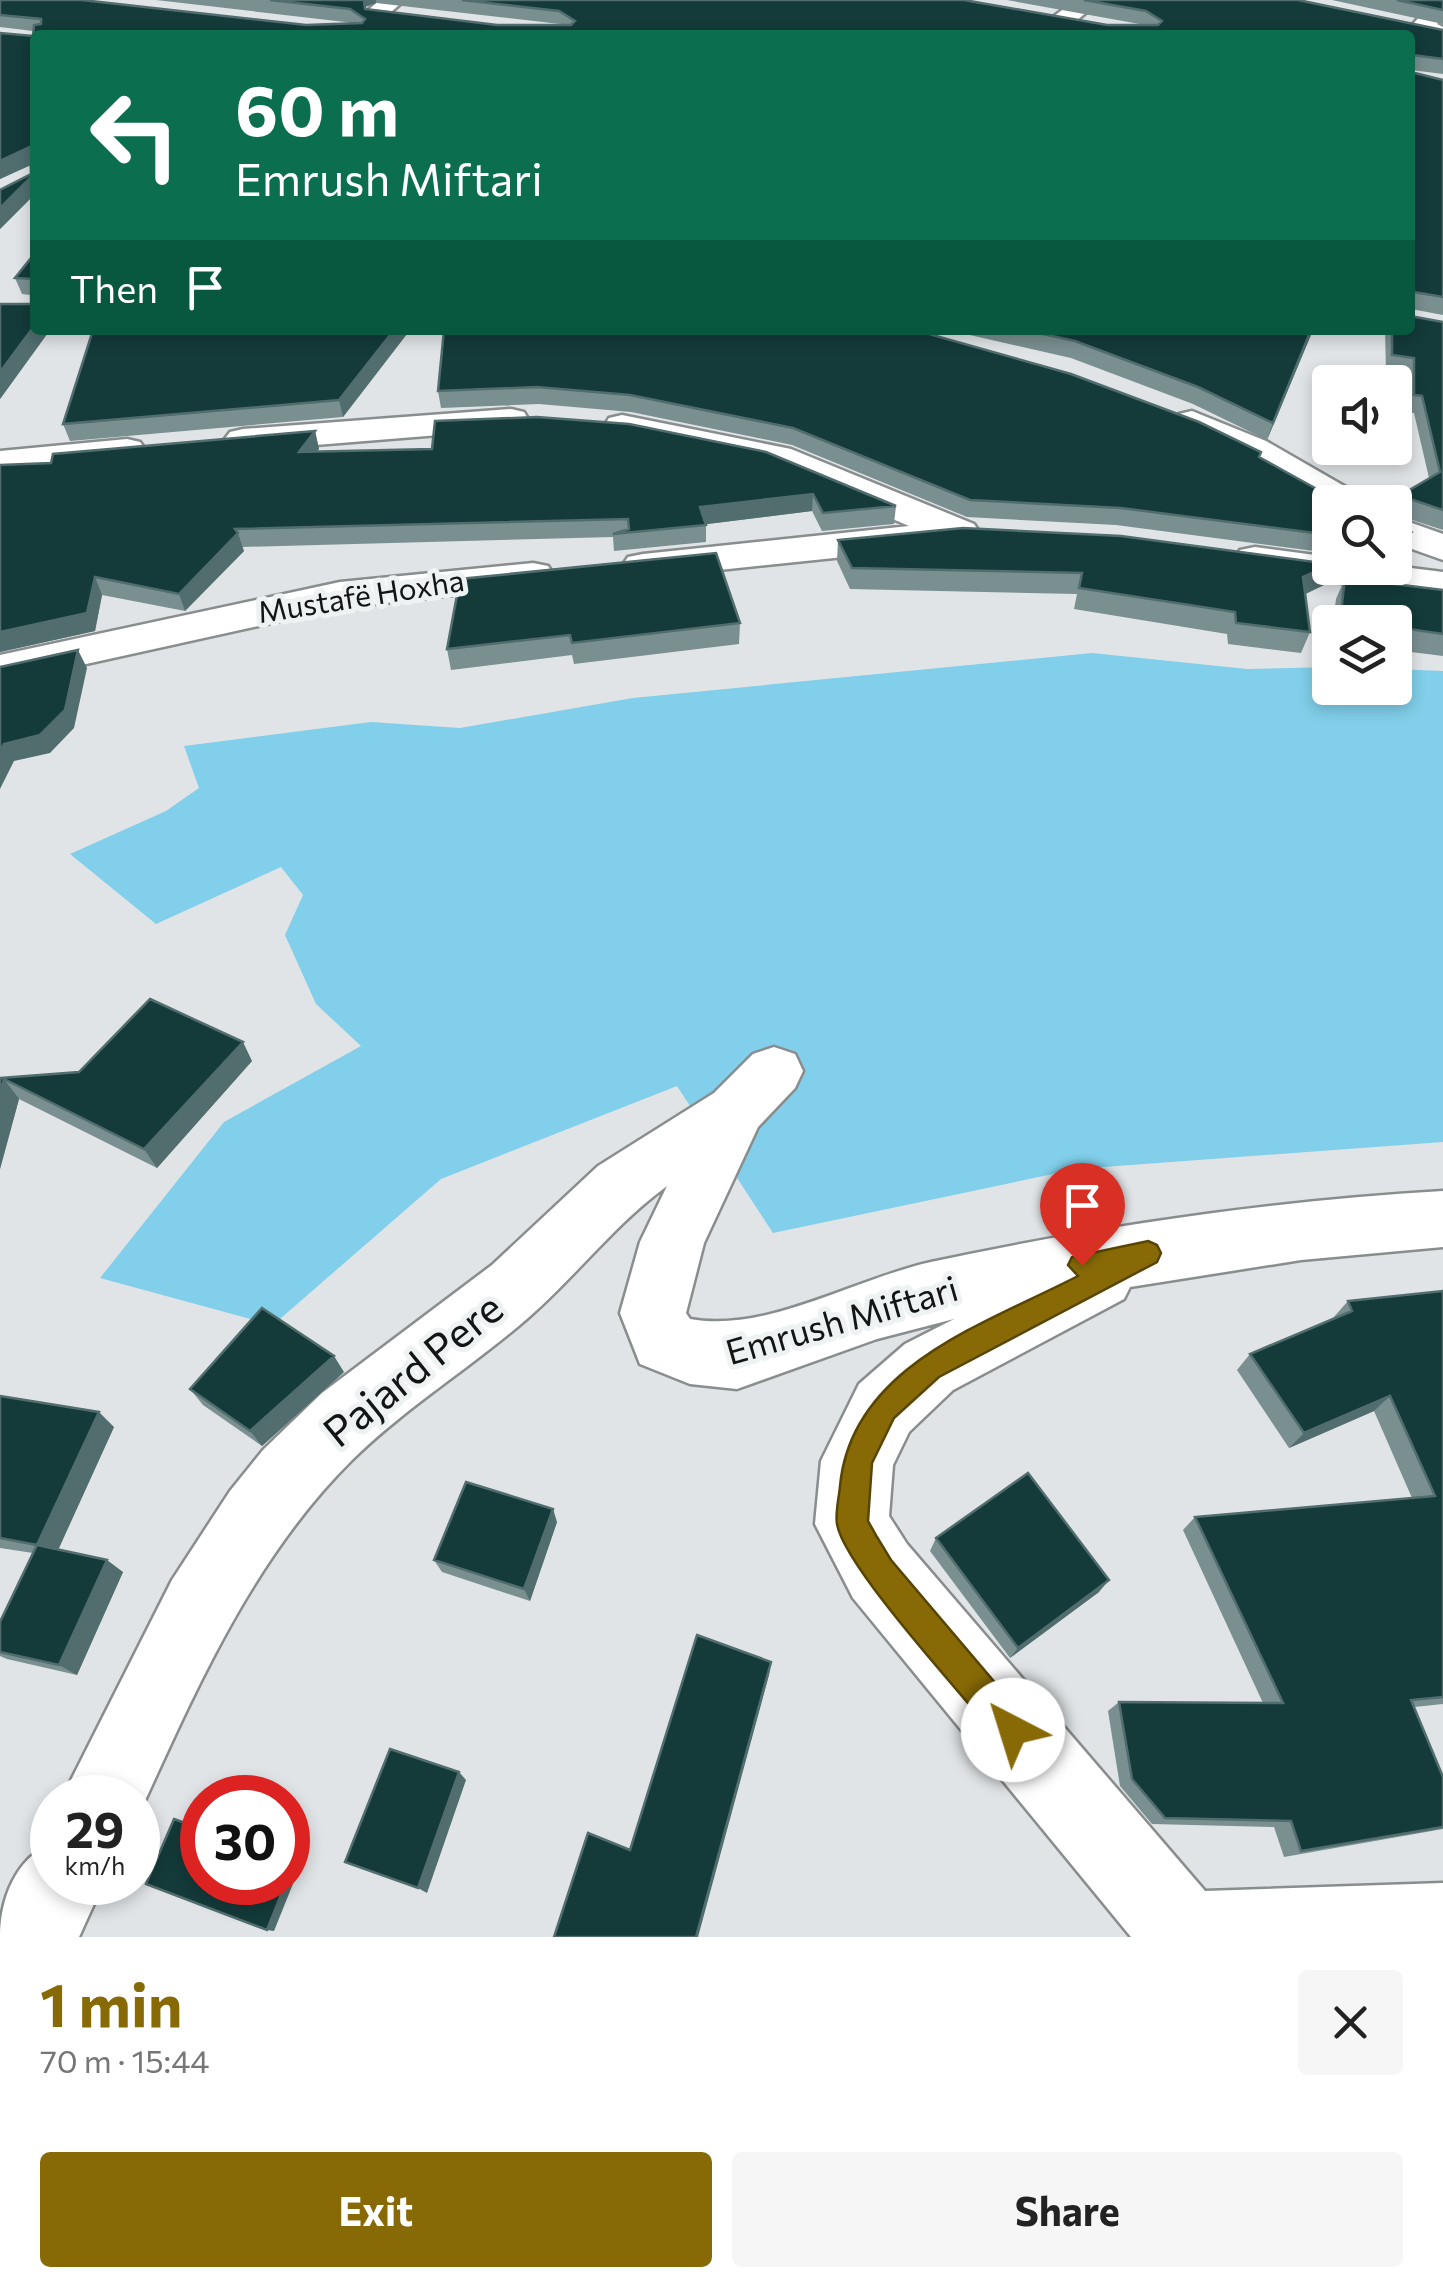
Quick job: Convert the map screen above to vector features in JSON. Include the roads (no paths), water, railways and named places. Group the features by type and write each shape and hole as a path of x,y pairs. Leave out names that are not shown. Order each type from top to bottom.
{"street":[{"path":"1062,21 1090,0"},
{"path":"1440,34 1423,24 1443,5"},
{"path":"350,30 385,7 413,18"},
{"path":"1035,16 1097,27"},
{"path":"1407,28 1440,34"},
{"path":"1153,407 1253,449 1315,485"},
{"path":"214,443 539,419"},
{"name":"Mustafë Hoxha","path":"0,670 340,595 977,533 778,456 710,440 594,424"},
{"path":"0,462 158,448"},
{"path":"1412,536 1443,548"},
{"path":"1210,552 1443,584"},
{"name":"Emrush Miftari","path":"755,1091 672,1242 653,1313 664,1341 694,1356 727,1360 768,1350 852,1315 950,1289 1282,1232 1443,1219"},
{"name":"Pajard Pere","path":"113,1775 180,1639 248,1526 324,1438 393,1376 471,1326 524,1280 587,1214 651,1161 755,1091"},
{"path":"1148,1253 929,1368 884,1408 857,1461 852,1524 880,1571 1186,1936 1443,1926"},
{"path":"32,1937 49,1905"}]}
